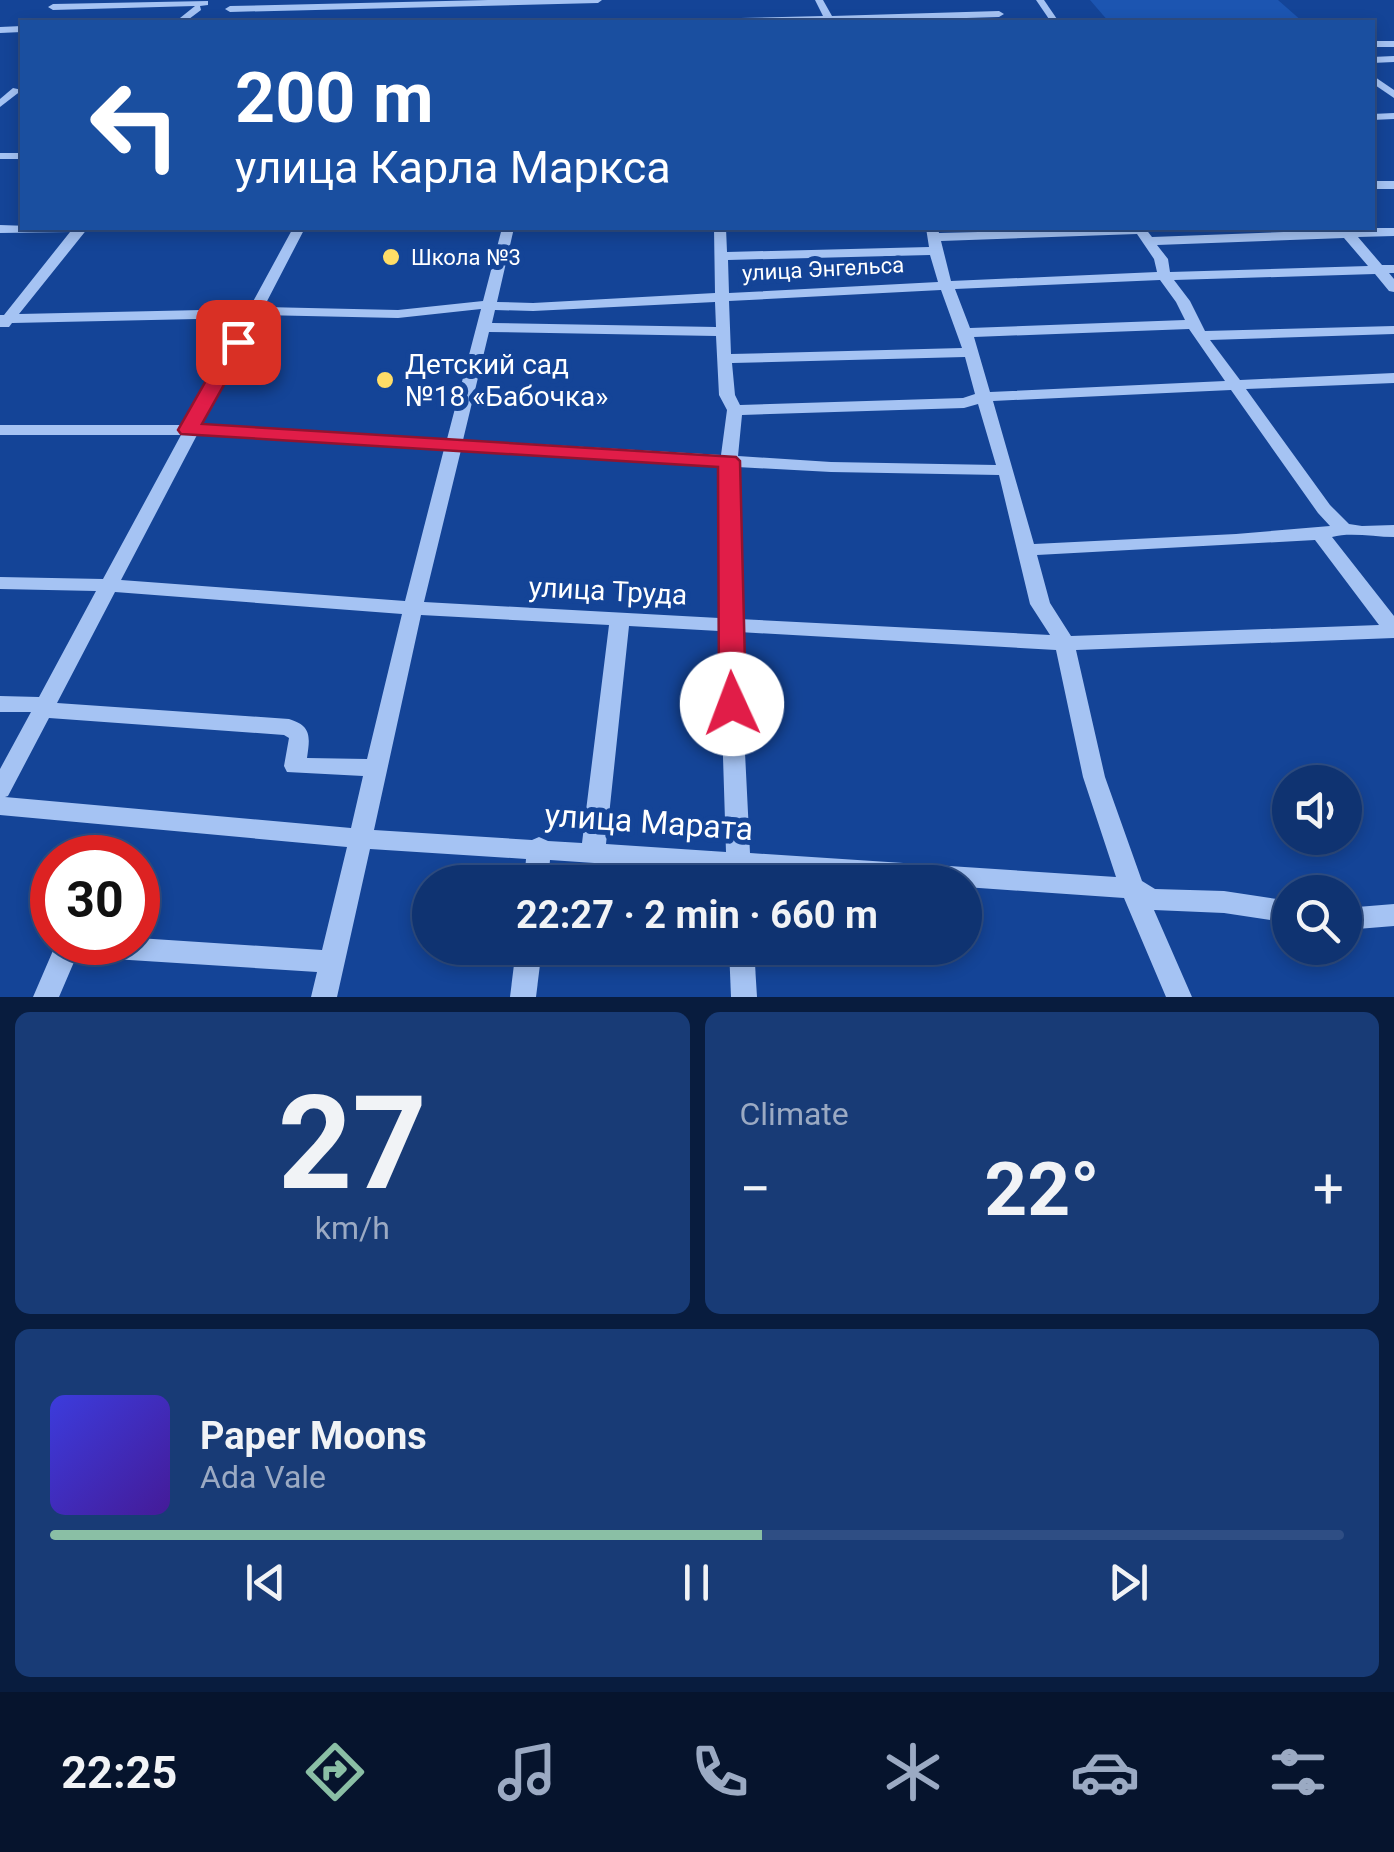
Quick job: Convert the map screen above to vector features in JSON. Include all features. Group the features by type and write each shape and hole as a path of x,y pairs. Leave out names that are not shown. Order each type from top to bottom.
{"street":[{"path":"53,7 203,3 230,8 407,2 531,5 598,0"},
{"path":"887,20 1001,18 993,0"},
{"path":"182,20 203,3"},
{"path":"223,20 230,8"},
{"path":"0,90 20,90"},
{"path":"0,104 20,90"},
{"path":"3,322 79,230"},
{"path":"0,790 298,230"},
{"path":"324,997 413,608 507,230"},
{"path":"720,230 728,395 735,410 729,461 729,625 738,865"},
{"path":"1344,230 1394,288"},
{"path":"723,256 935,238 1394,232"},
{"path":"1142,233 1197,330 1324,509 1343,528"},
{"path":"935,238 939,268 949,286 1006,470 1040,604 1064,643 1094,777 1132,888 1179,997"},
{"name":"улица Энгельса","path":"3,322 255,312 398,314 487,304 534,307 1164,276 1394,269"},
{"path":"482,327 724,332"},
{"path":"726,360 1197,330 1394,330"},
{"path":"735,410 964,402 982,397 1394,378"},
{"path":"0,430 189,430 911,470 1006,470"},
{"path":"1026,550 1320,534 1343,528 1394,531"},
{"path":"1320,534 1394,630"},
{"name":"улица Труда","path":"0,583 106,585 413,608 1064,643 1394,630"},
{"path":"593,851 620,619"},
{"path":"0,704 289,727 300,734 295,766 378,768"},
{"name":"улица Марата","path":"0,806 185,826 593,851 690,865"},
{"path":"538,865 540,848"},
{"name":"улица Марата","path":"982,882 1132,888 1151,899 1224,902 1272,909"},
{"path":"1362,918 1394,915"},
{"path":"46,997 64,954 80,946 333,962"},
{"path":"524,997 527,965"},
{"path":"743,965 744,997"}],"shaded area":[{"path":"1090,0 1278,0 1301,20 1107,20"}],"place":[{"name":"Школа №3","path":"391,257"},
{"name":"Детский сад №18 «Бабочка»","path":"385,380"}],"route":[{"path":"238,342 189,430 729,461 732,704"}]}
